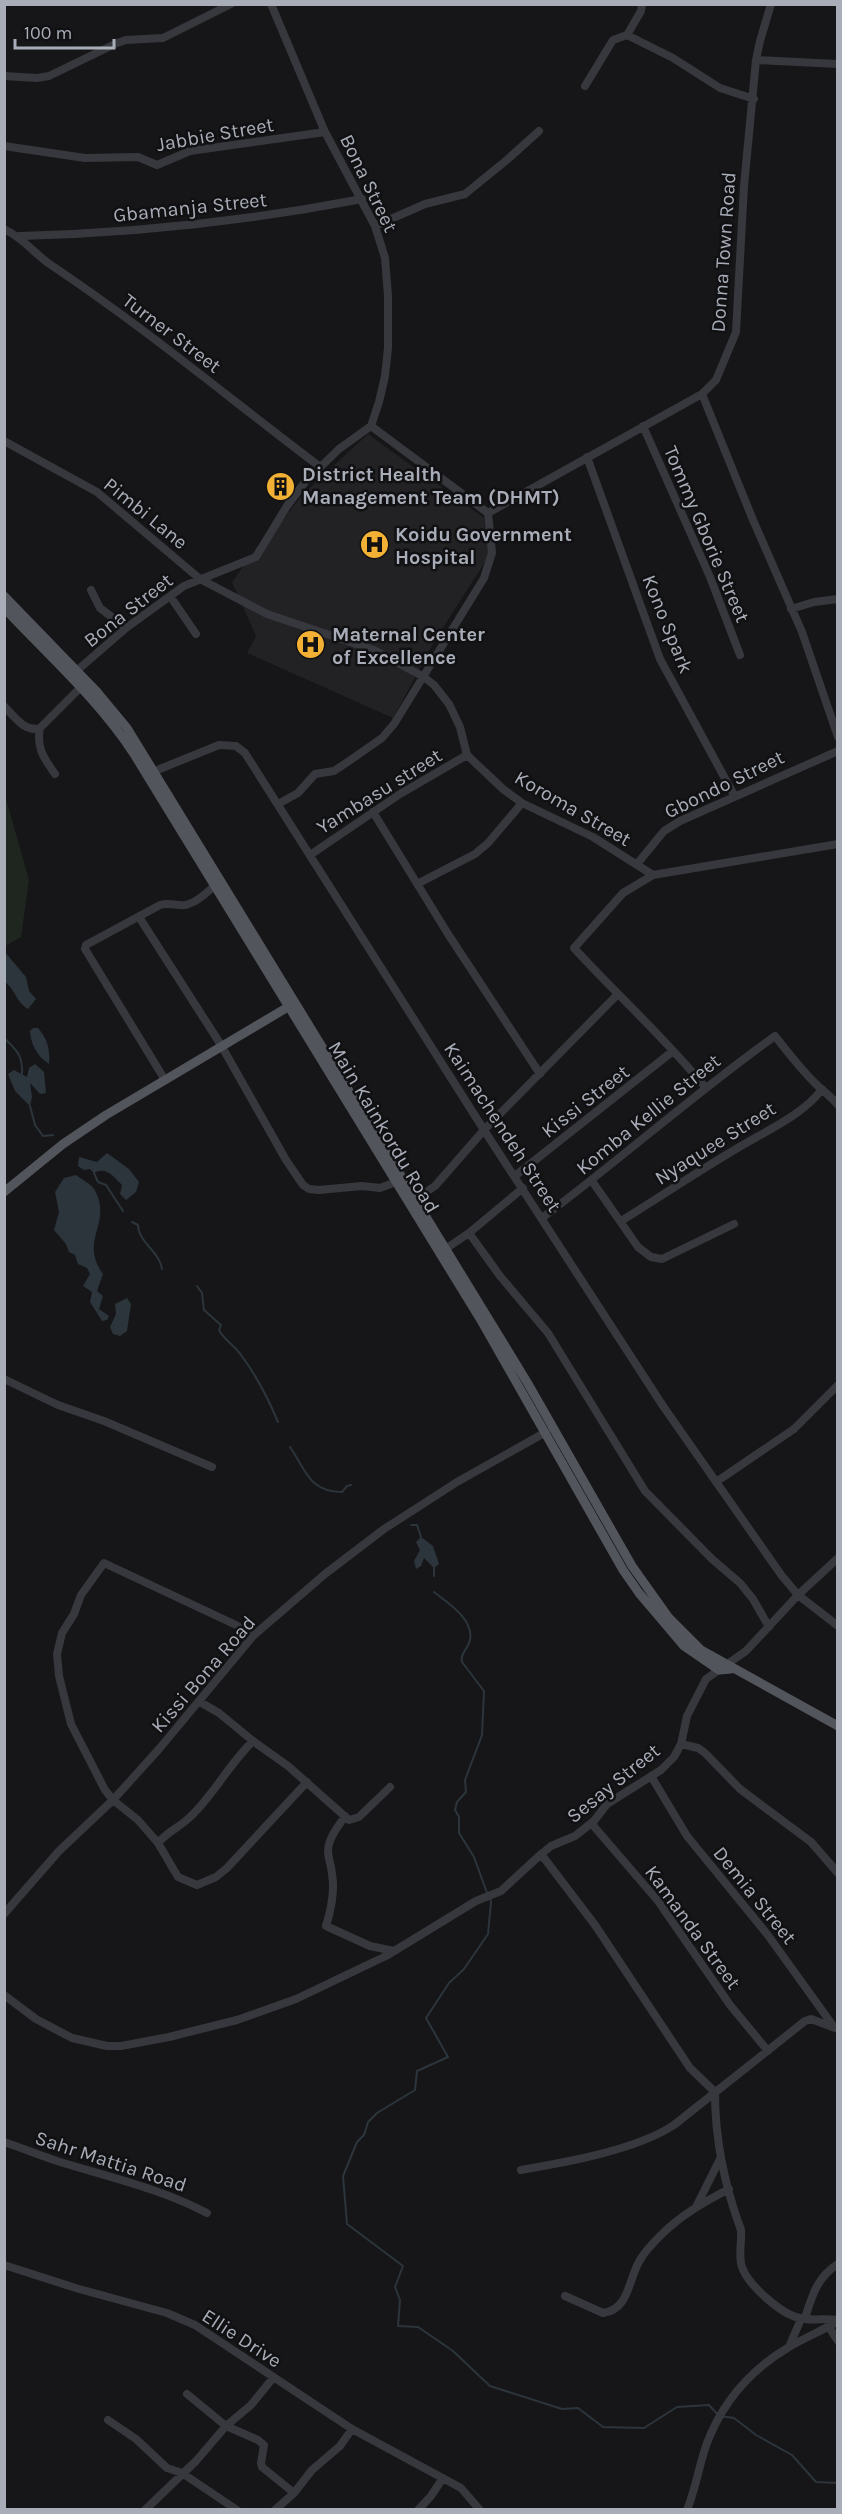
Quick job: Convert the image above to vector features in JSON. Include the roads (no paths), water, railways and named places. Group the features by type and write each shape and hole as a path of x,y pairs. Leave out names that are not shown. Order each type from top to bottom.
{"main road":[{"path":"4,596 61,655 82,687 150,773"},
{"path":"4,608 118,716 150,773 242,923"},
{"path":"185,829 215,885 242,923"},
{"name":"Main Kainkordu Road","path":"242,923 364,1122 396,1182 412,1201"},
{"path":"4,1192 73,1136 292,1004"},
{"path":"364,1122 524,1384 617,1551 682,1633 722,1668 736,1669 837,1726"},
{"path":"524,1384 546,1432 558,1444"}],"street":[{"path":"4,76 37,78 49,76 117,43 126,40 163,38 231,4"},
{"name":"Bona Street","path":"74,674 126,628 170,596 200,579 256,557 286,506 319,466 371,426 386,376 388,348 385,258 375,226 325,132 271,4"},
{"path":"585,86 613,40 627,34 642,4"},
{"name":"Donna Town Road","path":"488,513 702,394 716,380 736,332 744,186 756,60 771,4"},
{"path":"627,34 673,58 720,88 754,99"},
{"path":"756,60 837,64"},
{"path":"375,226 425,204 465,194 539,131"},
{"name":"Jabbie Street","path":"4,146 85,158 138,157 157,165 190,151 325,132"},
{"name":"Gbamanja Street","path":"20,236 111,233 205,224 287,213 362,199"},
{"name":"Turner Street","path":"4,229 20,236 39,257 81,285 319,466"},
{"path":"702,394 805,640 837,737"},
{"path":"278,804 298,793 315,774 334,771 382,738 394,724 466,610 490,563 492,553 488,513 371,426"},
{"name":"Tommy Gborie Street","path":"643,426 710,577 740,655"},
{"name":"Pimbi Lane","path":"4,441 97,492 200,579 267,614 374,650 423,677"},
{"name":"Kono Spark","path":"587,457 660,659 734,795"},
{"path":"91,590 100,608 126,628"},
{"path":"170,596 196,634"},
{"path":"791,609 814,602 837,599"},
{"path":"423,677 434,685 449,704 460,726 467,755"},
{"path":"55,774 39,749 37,741 40,728 82,687"},
{"path":"4,706 28,729 40,728"},
{"name":"Kaimachendeh Street","path":"150,773 219,745 230,745 245,753 484,1130 663,1406 798,1595 837,1626"},
{"name":"Gbondo Street","path":"637,864 671,826 734,795 837,752"},
{"name":"Koroma Street","path":"467,755 503,789 522,803 593,837 653,875"},
{"name":"Yambasu street","path":"310,855 374,812 467,755"},
{"path":"417,884 476,854 522,803"},
{"path":"374,812 417,884 540,1074"},
{"path":"705,1087 574,948 623,893 653,875 837,844"},
{"path":"165,1080 85,949 86,945 167,903 183,905 191,903 215,885"},
{"path":"139,917 221,1045 285,1160 303,1185 309,1189 319,1190 362,1186 380,1188 396,1182"},
{"path":"412,1201 435,1186 484,1130 617,995"},
{"name":"Komba Kellie Street","path":"542,1218 592,1181 705,1087 775,1036 822,1089"},
{"name":"Kissi Street","path":"515,1176 673,1051"},
{"path":"822,1089 834,1092 837,1104"},
{"name":"Nyaquee Street","path":"621,1221 801,1109 822,1089"},
{"path":"592,1181 638,1247 656,1259 662,1259 734,1224"},
{"path":"443,1252 523,1188"},
{"path":"469,1233 500,1276 548,1333 645,1491 740,1584 753,1599 769,1627"},
{"path":"4,1379 58,1405 104,1421 212,1467"},
{"path":"716,1482 794,1429 837,1385"},
{"name":"Kissi Bona Road","path":"4,1914 59,1851 113,1800 200,1702 253,1636 325,1574 384,1529 457,1482 546,1432"},
{"name":"Sesay Street","path":"4,1995 36,2019 72,2038 108,2046 122,2046 198,2030 293,2000 394,1951 490,1895 501,1891 551,1846 575,1836 591,1823 607,1804 661,1770 681,1744 687,1716 706,1679 746,1651 798,1595 837,1558"},
{"path":"253,1636 236,1624 104,1563 81,1595 74,1614 62,1633 57,1664 71,1724 96,1775 113,1800 138,1820 158,1843 178,1877 197,1885 216,1877 227,1868 307,1782"},
{"path":"200,1702 219,1713 307,1782 349,1820 359,1817 390,1787"},
{"path":"158,1843 172,1829 190,1817 235,1759 253,1741"},
{"path":"681,1744 698,1748 705,1753 740,1789 811,1842 837,1874"},
{"name":"Demia Street","path":"651,1776 687,1836 767,1934 836,2030"},
{"path":"345,1816 329,1841 327,1855 333,1874 331,1910 326,1926 370,1946 394,1951"},
{"name":"Kamanda Street","path":"591,1823 658,1901 730,2005 768,2051"},
{"path":"541,1854 595,1924 690,2068 715,2092 715,2117 721,2157 741,2230 740,2258 742,2268 752,2284 788,2313 803,2319 824,2318 837,2321"},
{"path":"521,2170 552,2165 650,2138 674,2125 808,2019 836,2030"},
{"name":"Sahr Mattia Road","path":"4,2142 57,2161 160,2192 207,2213"},
{"path":"697,2205 721,2157"},
{"path":"565,2296 603,2313 618,2308 640,2260 661,2235 697,2205 729,2189"},
{"path":"789,2347 803,2319 815,2286 825,2272 837,2264"},
{"name":"Ellie Drive","path":"4,2265 195,2325 352,2429 461,2488 480,2510"},
{"path":"689,2509 707,2444 719,2417 747,2378 789,2347 837,2321"},
{"path":"829,2326 837,2341"},
{"path":"146,2510 196,2461 226,2426 251,2405 273,2378"},
{"path":"187,2394 226,2426 264,2445 262,2467 294,2493"},
{"path":"108,2420 136,2439 167,2468 182,2473 237,2510"},
{"path":"275,2510 294,2493 312,2470 340,2446 352,2429"},
{"path":"418,2510 443,2478"}],"waterway":[{"path":"4,1038 18,1054 22,1074"},
{"path":"30,1106 35,1125 43,1136 53,1135"},
{"path":"94,1173 98,1182 106,1185 123,1211"},
{"path":"132,1222 138,1225 141,1237 157,1257 162,1269"},
{"path":"197,1286 202,1293 204,1310 221,1325 219,1330 221,1334 239,1352 252,1371 278,1422"},
{"path":"290,1447 315,1484 331,1491 342,1492 351,1485"},
{"path":"411,1525 417,1525 421,1537"},
{"path":"434,1568 434,1576"},
{"path":"434,1592 453,1606 468,1625 470,1640 462,1656 462,1662 484,1691 482,1735 465,1780 466,1792 457,1802 455,1810 459,1817 459,1833 474,1857 487,1893"},
{"path":"490,1898 488,1934 464,1969 449,1983 426,2018 448,2057 417,2071 415,2090 377,2113 368,2122 364,2135 357,2142 343,2176 347,2224 403,2266 395,2287 400,2300 398,2326 418,2327 453,2351 490,2386 562,2409 578,2408 603,2427 644,2428 677,2407 709,2405 719,2416 734,2418 756,2435 792,2455 816,2482 838,2483"}],"place":[{"name":"District Health Management Team (DHMT)","path":"281,486"},
{"name":"Koidu Government Hospital","path":"374,545"},
{"name":"Maternal Center of Excellence","path":"311,645"}]}
